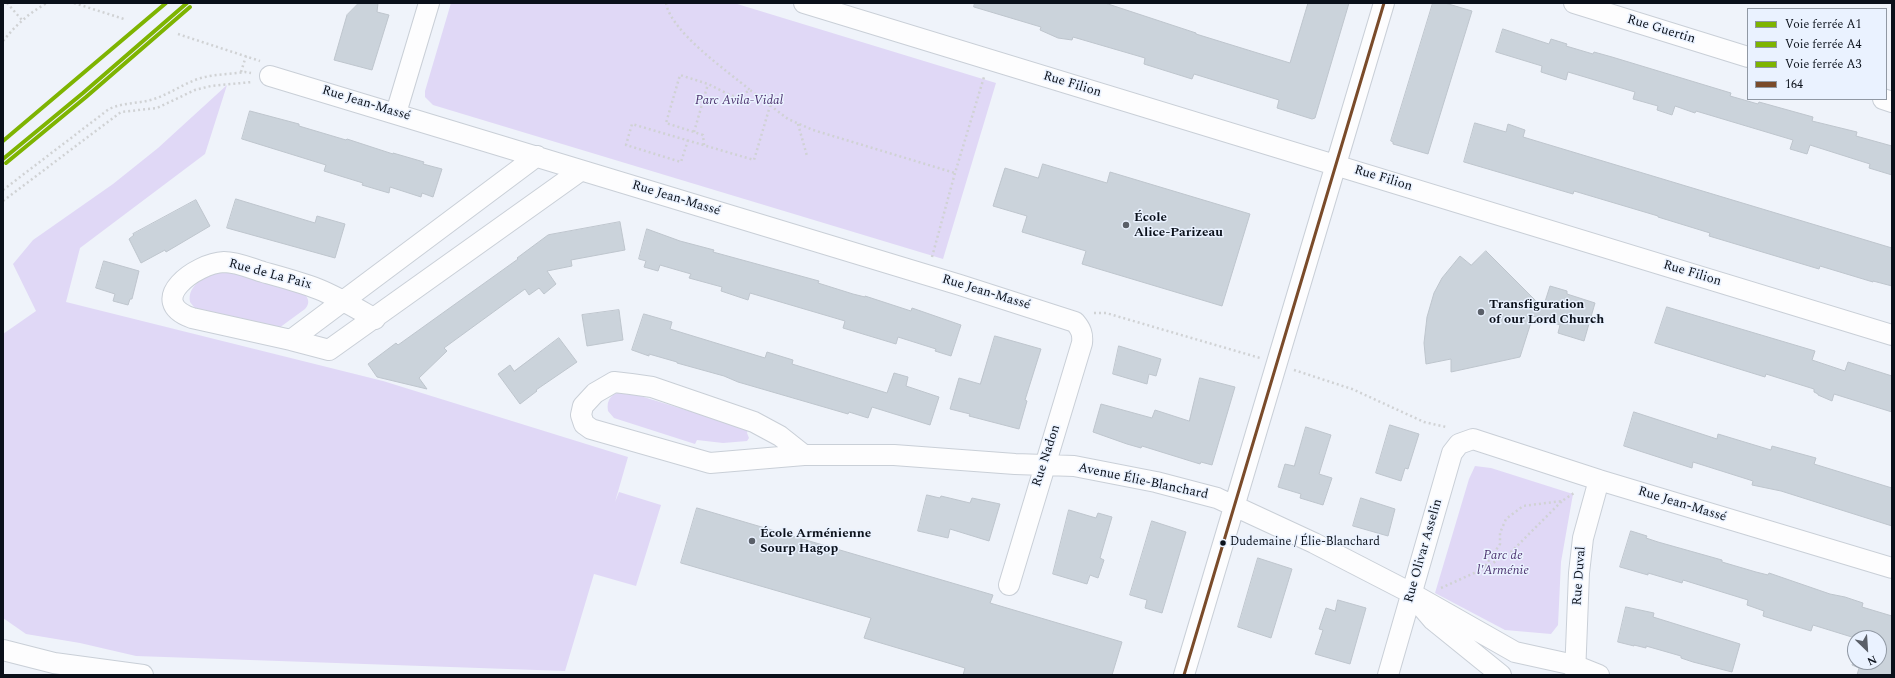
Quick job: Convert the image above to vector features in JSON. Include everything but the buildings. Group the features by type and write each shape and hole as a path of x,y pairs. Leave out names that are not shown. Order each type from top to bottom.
{"street":[{"path":"396,113 429,3"},
{"name":"Rue Filion","path":"804,3 1892,336"},
{"path":"1184,675 1384,3"},
{"name":"Rue Guertin","path":"1574,3 1747,57"},
{"name":"Rue Jean-Massé","path":"270,76 396,113 537,156 580,171 1066,318 1075,322 1080,328"},
{"path":"291,340 537,156"},
{"name":"Rue de La Paix","path":"375,319 344,301 317,288 232,263 223,262 212,264 187,276 178,284 173,294 173,302 176,310 183,315 329,350 375,319 580,171"},
{"name":"Rue Nadon","path":"1009,585 1082,344 1080,328"},
{"name":"Avenue Élie-Blanchard","path":"804,455 780,436 754,422 652,387 614,382 595,392 584,406 581,415 584,424 591,429 710,463 804,455 894,456 1015,464 1074,466 1156,482 1209,496 1314,543 1411,593 1515,652 1574,670 1599,675"},
{"name":"Rue Jean-Massé","path":"1473,439 1599,480 1892,568"},
{"name":"Rue Olivar Asselin","path":"1388,675 1452,453 1458,444 1473,439"},
{"name":"Rue Duval","path":"1574,670 1583,538 1599,480"},
{"name":"Avenue Élie-Blanchard","path":"1411,593 1433,620 1501,675"},
{"path":"3,650 54,663 143,675"}],"path":[{"path":"7,3 22,20"},
{"path":"3,41 32,11 47,3"},
{"path":"74,3 124,19"},
{"path":"666,3 670,18 689,39 750,90 788,119 813,130 955,173"},
{"path":"178,34 262,61 270,76"},
{"path":"240,73 243,69 246,56"},
{"path":"3,190 109,109 121,103 142,102 155,98 187,83 206,77 240,73 270,76"},
{"path":"704,145 703,135 666,124 680,75 708,84 732,96 742,95 750,90"},
{"path":"3,201 121,112 157,108 200,89 211,86 251,82 270,76"},
{"path":"931,258 955,173 985,77"},
{"path":"694,132 708,84"},
{"path":"688,140 681,162 626,145 632,124 688,140 754,160 770,106"},
{"path":"798,124 807,156"},
{"path":"1094,313 1106,313 1262,358"},
{"path":"1292,369 1335,382 1424,422 1446,427"},
{"path":"1439,589 1482,569 1512,550 1562,501 1574,493"},
{"path":"1482,569 1500,544 1500,533 1506,519 1523,506 1562,501"}],"green space":[{"name":"Parc Avila-Vidal","path":"451,3 734,3 996,83 943,259 433,105 425,97 425,91"},
{"path":"227,85 205,154 80,248 66,302 383,381 628,457 615,502 619,492 661,505 636,586 594,574 565,671 136,656 80,643 26,634 3,618 3,334 36,311 13,264 33,240 113,184 158,148"},
{"path":"219,272 234,273 304,294 308,299 308,305 305,309 279,328 197,311 190,302 191,291 198,282"},
{"path":"624,391 748,429 747,433 749,438 747,441 723,443 697,440 695,444 614,418 608,411 609,400 616,393"},
{"name":"Parc de l'Arménie","path":"1475,466 1491,468 1573,494 1561,562 1558,625 1551,634 1505,630 1435,593 1469,479"}],"rail line":[{"name":"A1","path":"3,141 166,3"},
{"name":"A4","path":"3,159 83,93 187,3"},
{"name":"A3","path":"6,163 86,97 190,7"}],"transit line":[{"name":"164","path":"1184,675 1384,3"}],"place":[{"name":"École Alice-Parizeau","path":"1126,225"},
{"name":"Transfiguration of our Lord Church","path":"1481,312"},
{"name":"École Arménienne Sourp Hagop","path":"752,541"},
{"name":"Dudemaine / Élie-Blanchard","path":"1223,543"}]}
